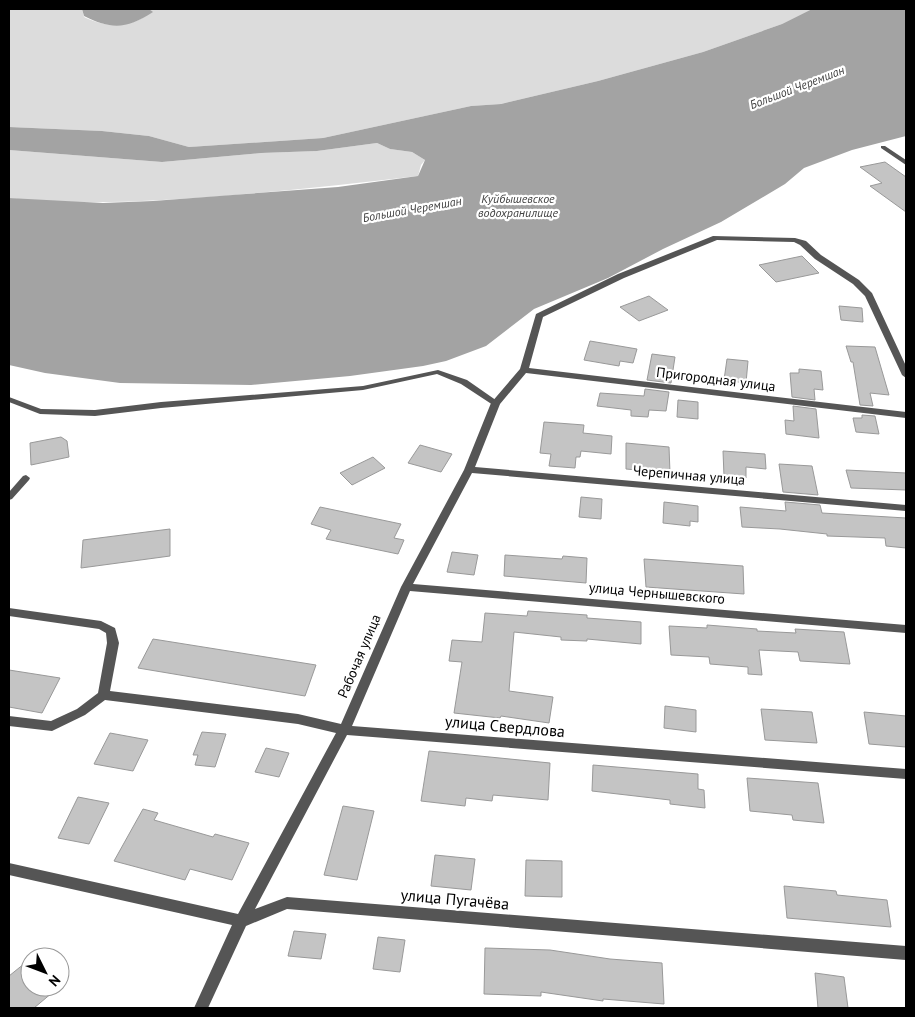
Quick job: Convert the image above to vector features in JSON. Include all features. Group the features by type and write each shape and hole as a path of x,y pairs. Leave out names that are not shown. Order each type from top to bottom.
{"street":[{"path":"883,147 906,162"},
{"name":"Рабочая улица","path":"201,1008 241,922 344,730 406,587 469,470 496,403 524,370 539,316 622,276 716,238 795,240 803,243 818,258 856,282 869,295 906,375"},
{"name":"Пригородная улица","path":"524,370 906,415"},
{"name":"Черепичная улица","path":"469,470 906,508"},
{"name":"улица Чернышевского","path":"406,587 906,629"},
{"path":"9,612 101,625 111,631 113,643 104,696 81,712 52,726 9,721"},
{"name":"улица Свердлова","path":"104,696 298,719 344,730 906,774"},
{"path":"9,869 241,922"},
{"name":"улица Пугачёва","path":"241,922 286,903 906,953"}],"lane":[{"path":"9,399 40,411 95,413 162,405 363,388 438,372 464,382 496,403"},
{"path":"9,497 26,478"}],"shaded area":[{"path":"9,9 82,9 84,17 93,21 102,24 119,25 144,17 152,12 149,9 812,9 782,24 703,52 598,81 501,104 471,106 323,138 189,147 149,136 102,131 9,127"},
{"path":"377,143 390,149 412,152 425,160 421,165 418,176 171,200 63,202 9,198 9,150 162,162 261,153 317,151"}],"water":[{"path":"82,9 149,9 153,12 135,22 119,26 94,21 84,16"},
{"name":"Куйбышевское водохранилище","path":"812,9 906,9 906,136 852,150 804,168 785,184 721,222 663,249 608,278 534,309 486,346 446,361 423,366 350,376 251,385 120,383 45,373 9,365 9,198 103,203 338,187 418,176 425,160 412,152 390,149 377,143 317,151 261,153 162,162 9,150 9,127 102,131 149,136 189,147 323,138 471,106 501,104 598,81 703,52 782,24"}],"building":[{"path":"885,162 906,177 906,212 870,186 882,183 860,167"},
{"path":"802,256 819,273 776,282 759,265"},
{"path":"649,296 668,310 639,321 620,307"},
{"path":"839,306 862,308 863,322 841,320"},
{"path":"590,341 637,349 633,363 620,361 619,366 584,360"},
{"path":"846,346 875,347 889,395 870,393 873,406 860,405 853,362 851,362"},
{"path":"652,354 675,357 671,383 647,380"},
{"path":"727,359 748,361 746,383 724,380"},
{"path":"799,369 821,371 823,390 814,389 815,400 792,397 790,373 799,373"},
{"path":"645,389 669,392 666,411 649,410 648,417 631,416 631,410 597,406 600,393 644,396"},
{"path":"678,400 698,402 698,419 677,417"},
{"path":"793,406 816,409 819,438 786,434 785,420 794,421"},
{"path":"862,415 875,416 879,434 856,432 853,418 862,418"},
{"path":"544,422 584,425 583,433 612,436 611,454 581,451 580,457 576,457 575,468 549,466 551,454 540,453"},
{"path":"61,437 67,441 69,457 31,465 30,443"},
{"path":"626,443 669,447 670,473 626,469"},
{"path":"420,445 452,454 441,472 408,463"},
{"path":"723,451 765,454 766,469 746,467 746,478 724,476"},
{"path":"373,457 385,468 352,485 340,473"},
{"path":"779,464 812,466 818,495 783,492"},
{"path":"846,470 906,473 906,490 851,488"},
{"path":"581,497 602,499 601,519 579,517"},
{"path":"664,502 698,506 698,522 690,521 690,526 663,523"},
{"path":"785,502 820,505 822,513 906,518 906,548 886,546 885,538 827,536 827,534 780,529 742,527 740,507 786,511"},
{"path":"320,507 401,524 394,538 404,540 398,554 326,539 331,530 311,524"},
{"path":"170,529 170,556 81,568 83,540"},
{"path":"452,552 478,555 474,575 447,572"},
{"path":"505,555 562,559 563,556 587,558 586,583 504,576"},
{"path":"644,559 743,566 744,594 646,587"},
{"path":"528,611 587,615 587,618 641,622 641,644 587,639 587,641 561,640 561,637 514,632 509,691 553,697 549,723 501,716 500,718 454,713 462,662 449,661 452,640 482,642 485,613 527,616"},
{"path":"707,625 796,633 795,629 844,632 850,664 800,661 798,652 759,650 762,675 748,674 748,667 710,664 709,657 671,655 669,626 707,628"},
{"path":"153,639 316,665 305,696 138,668"},
{"path":"9,670 60,678 42,713 9,707"},
{"path":"665,706 696,710 696,732 664,728"},
{"path":"761,709 812,712 817,743 765,740"},
{"path":"864,712 906,716 906,747 869,744"},
{"path":"202,732 226,734 215,767 195,765 198,755 193,755"},
{"path":"110,733 148,740 133,771 94,764"},
{"path":"266,748 289,753 279,777 255,772"},
{"path":"429,751 550,763 548,800 493,795 492,801 466,798 465,806 421,801"},
{"path":"593,765 698,774 698,789 704,790 705,808 670,804 670,800 592,791"},
{"path":"747,778 818,783 824,823 793,820 792,815 750,811"},
{"path":"78,797 109,803 89,844 58,838"},
{"path":"343,806 374,811 357,880 324,875"},
{"path":"143,809 158,813 154,820 213,837 215,834 249,843 232,880 190,869 185,880 114,861"},
{"path":"435,855 475,859 471,890 431,886"},
{"path":"526,860 562,861 562,897 525,896"},
{"path":"784,886 836,891 837,895 887,900 891,927 787,918"},
{"path":"294,931 326,934 321,959 288,956"},
{"path":"378,937 405,940 400,972 373,969"},
{"path":"485,948 550,950 610,959 662,963 664,1004 603,999 603,1001 541,992 541,996 484,994"},
{"path":"20,967 20,997 47,997 34,1008 9,1008 9,976"},
{"path":"815,973 844,977 848,1008 818,1008"}],"water label":[{"name":"Большой Черемшан","path":"797,87"},
{"name":"Большой Черемшан","path":"412,209"}]}
